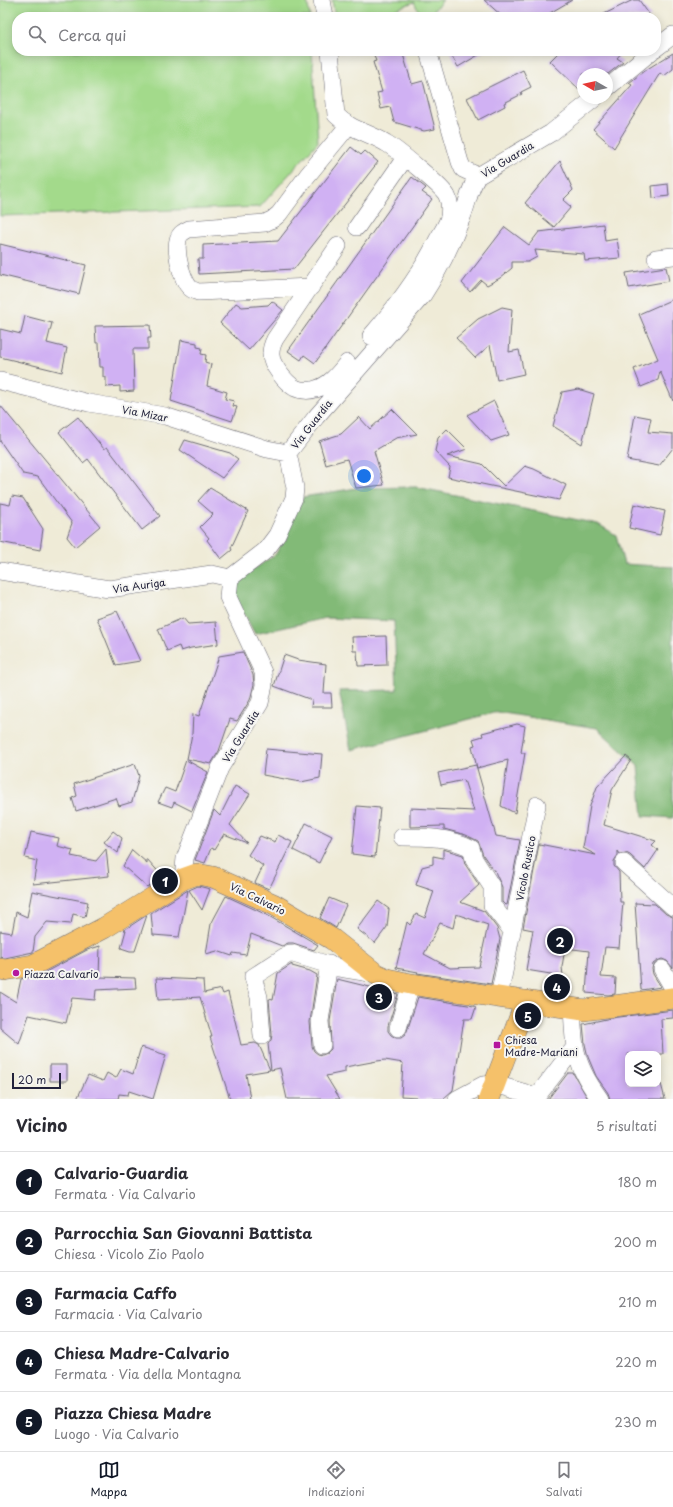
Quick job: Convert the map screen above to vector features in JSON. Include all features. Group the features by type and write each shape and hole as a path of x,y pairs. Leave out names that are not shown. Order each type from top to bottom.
{"main road":[{"name":"Via Calvario","path":"0,969 6,970 33,966 104,928 184,879 197,874 213,877 273,904 332,939 376,974 387,979 578,1010 673,998"},
{"path":"493,1091 526,1001"}],"street":[{"path":"322,0 324,12"},
{"path":"661,44 673,35"},
{"path":"330,56 336,115 348,126 386,143 437,184 447,194 450,210 447,222 431,254 383,322 338,374 327,384 317,389 296,389 280,373 273,362 270,354 272,346 338,246"},
{"path":"429,56 460,162 463,169 478,176"},
{"path":"613,83 646,56"},
{"name":"Via Guardia","path":"184,879 185,858 220,768 260,703 264,685 263,672 228,597 230,578 265,551 280,529 294,498 295,488 288,453 316,417 423,294 435,277 449,250 463,215 471,187 478,176 551,133 587,104"},
{"path":"311,287 198,292 189,287 182,275 178,259 177,244 181,234 189,228 265,223 273,219 279,214 307,176 348,126"},
{"path":"357,226 405,158"},
{"name":"Via Mizar","path":"0,381 89,403 165,416 267,449 288,453"},
{"name":"Via Auriga","path":"0,571 109,589 212,574 230,578"},
{"name":"Vicolo Rustico","path":"493,996 512,931 537,804"},
{"path":"402,837 436,837 460,842 471,848 474,859 492,888 492,905 512,931"},
{"path":"624,863 673,907"},
{"path":"262,1036 259,997 253,977 290,953 339,968 376,974"},
{"path":"322,1045 320,1021 328,964"},
{"path":"662,969 673,988"},
{"path":"398,1028 411,984"},
{"path":"578,1010 574,1047 581,1068 589,1084 600,1099"},
{"path":"458,1099 483,1085 493,1091 535,1098 574,1047"}],"green space":[{"path":"0,0 307,0 309,12 12,12 12,56 312,56 318,142 260,207 0,216"},
{"path":"332,0 443,0 432,12 420,12 414,2 396,9 396,12 334,12"},
{"path":"416,487 598,524 616,535 624,564 673,567 673,818 643,816 638,766 597,728 497,712 351,750 339,691 397,690 394,621 326,618 255,634 235,597 238,580 276,554 303,497 356,488"}],"building":[{"path":"484,0 572,0 552,12 497,12"},
{"path":"633,0 639,0 647,12 608,12"},
{"path":"673,53 673,69 664,76 660,73 614,148 593,129 632,85 629,83 644,71"},
{"path":"374,56 404,56 412,84 423,81 435,129 424,131 394,122 390,107 381,109 377,93 382,92 373,62 376,61"},
{"path":"452,56 477,56 458,67"},
{"path":"555,56 619,56 617,58 623,62 613,70 613,68 577,68 577,87 550,61"},
{"path":"523,70 531,87 521,92 522,94 504,103 505,106 478,120 467,98"},
{"path":"351,147 361,155 365,151 378,162 294,269 199,274 198,259 203,259 203,245 278,241"},
{"path":"560,161 573,190 563,200 571,207 554,227 525,203"},
{"path":"412,177 426,188 422,192 432,199 315,363 304,355 301,360 288,351"},
{"path":"668,184 669,196 653,198 652,186"},
{"path":"603,224 605,241 617,239 620,258 585,261 584,254 535,250 537,257 528,262 512,262 512,268 500,278 487,285 481,280 470,292 462,283 505,227 529,245 539,232"},
{"path":"0,244 86,265 79,294 0,275"},
{"path":"666,267 669,281 629,288 626,273"},
{"path":"673,299 673,401 660,371 658,380 641,387 634,369 658,359 639,314"},
{"path":"272,301 283,310 249,350 220,323 236,303 242,307 268,305"},
{"path":"502,307 512,309 509,352 519,350 524,374 497,380 490,345 475,358 456,338 478,319"},
{"path":"25,316 52,323 47,343 67,348 62,372 0,357 0,329 21,334"},
{"path":"150,325 151,338 148,338 148,349 133,349 134,391 120,392 120,386 106,387 106,377 103,377 103,367 100,367 99,343 96,343 95,326"},
{"path":"181,340 197,343 197,347 202,348 201,354 206,355 205,362 211,364 207,386 227,392 225,399 234,401 233,406 237,407 232,421 171,401"},
{"path":"578,389 594,394 582,444 553,426 562,392"},
{"path":"494,401 509,435 491,441 467,415"},
{"path":"0,405 100,526 75,547 67,537 72,523 38,477 23,474 0,441"},
{"path":"392,409 417,434 396,438 374,451 384,485 356,488 347,459 326,465 319,441 341,434 359,417 370,429"},
{"path":"635,415 651,418 648,432 673,434 673,448 659,466 627,460"},
{"path":"78,417 104,449 107,447 160,516 142,530 88,459 83,463 59,432"},
{"path":"447,429 467,449 447,456 482,464 504,486 525,466 534,469 566,485 559,500 448,477 450,467 435,451 438,438"},
{"path":"185,440 230,453 238,459 222,478 180,450"},
{"path":"210,488 248,511 231,548 232,550 221,559 207,540 209,538 200,527 213,514 198,501"},
{"path":"12,496 23,498 43,529 40,550 0,542 0,503 10,505"},
{"path":"634,504 665,511 660,535 629,528"},
{"path":"117,611 140,661 116,665 97,618"},
{"path":"183,618 188,624 216,622 218,644 181,651 179,646 167,651 158,629"},
{"path":"386,636 387,665 358,666 357,651 353,651 352,637"},
{"path":"243,652 253,675 254,684 250,700 237,721 230,719 219,751 211,764 187,759 192,734 193,714 199,716 219,656"},
{"path":"284,655 298,660 326,664 324,693 331,693 332,707 311,707 312,700 274,686"},
{"path":"517,724 525,726 521,753 525,753 515,813 501,806 508,760 477,768 472,746 475,745 473,739 483,736 482,733"},
{"path":"266,749 322,754 320,778 301,782 263,775"},
{"path":"626,756 631,760 612,790 604,825 656,841 652,845 658,850 645,869 630,855 626,853 620,854 618,851 618,855 614,861 614,866 619,872 620,902 623,902 619,948 605,947 601,977 616,978 615,994 608,995 586,993 589,951 565,948 562,967 563,976 526,970 533,930 523,928 539,844 596,855 583,848 590,806 597,787"},
{"path":"186,760 208,772 192,811 174,802 172,807 158,802 165,788 175,792"},
{"path":"135,764 139,776 132,802 119,806 116,798 76,811 72,798 77,796 74,784"},
{"path":"476,765 496,836 520,840 507,905 502,902 502,887 495,870 494,871 483,855 478,841 466,835 444,829 444,826 410,827 410,808 474,811 464,780 441,785 438,773"},
{"path":"235,786 250,794 230,825 247,843 224,834 214,850 211,848 205,863 195,860 214,810 220,816"},
{"path":"357,806 380,808 375,857 352,854"},
{"path":"306,823 332,836 319,863 293,850"},
{"path":"113,831 122,838 118,853 104,842"},
{"path":"31,832 59,838 57,846 73,850 71,856 96,861 106,849 109,876 33,884 37,861 25,858"},
{"path":"278,835 292,842 269,889 255,883 263,866 248,855 260,836 275,842"},
{"path":"443,849 463,855 465,864 479,885 460,902 484,911 497,928 500,939 491,984 417,973 418,972 396,968 407,922 410,925 416,914 425,918 434,891 416,885 422,867 433,864 433,856 443,858","holes":["456,914 488,925 479,967 450,968 424,954 440,923 453,928"]},
{"path":"132,850 147,863 147,859 163,877 147,887 123,866"},
{"path":"198,886 210,889 202,910 189,890"},
{"path":"188,890 179,937 153,935 151,913"},
{"path":"32,891 88,902 85,917 73,914 71,924 47,922 35,937 33,952 5,958 0,957 0,931 12,933 16,912 27,917"},
{"path":"226,896 267,915 318,945 314,950 293,943 288,943 282,946 251,934 246,955 233,953 232,956 217,951 206,954 211,924"},
{"path":"329,898 346,905 336,928 320,918"},
{"path":"378,901 389,909 387,927 375,943 357,929"},
{"path":"635,903 655,904 666,914 673,917 673,968 667,961 662,959 653,964 652,969 653,974 661,987 641,990"},
{"path":"147,915 135,951 121,948 126,930 124,930"},
{"path":"100,946 99,977 135,978 136,988 96,990 95,1000 72,998 66,1023 29,1015 19,1044 0,1028 0,992 16,1002 21,979 38,976 87,950"},
{"path":"292,964 292,966 310,971 317,975 310,1022 312,1046 314,1051 322,1055 331,1049 330,1021 337,979 398,994 388,1026 388,1031 396,1038 401,1038 405,1035 418,997 476,1007 472,1019 464,1019 453,1090 443,1099 418,1099 417,1097 401,1096 403,1063 385,1060 345,1067 345,1072 326,1076 340,1099 287,1099 280,1068 271,1070 268,1044 272,1035 269,999 273,1000 278,973"},
{"path":"156,978 203,980 204,993 221,989 223,994 228,992 241,1045 255,1043 259,1045 270,1070 246,1074 250,1099 230,1099 210,1037 212,1037 200,997 158,1000"},
{"path":"673,1010 673,1018 661,1019 663,1054 661,1054 661,1051 625,1051 625,1087 661,1087 661,1084 665,1099 610,1099 608,1093 596,1076 588,1057 583,1024 611,1018"},
{"path":"141,1047 166,1055 153,1099 129,1091 128,1095 119,1094 118,1099 77,1099 88,1075 103,1081 107,1073 116,1078 121,1069 133,1074"},
{"path":"50,1065 67,1065 67,1081 50,1081"},
{"path":"568,1073 573,1073 588,1099 548,1099"}],"place":[{"name":"Calvario-Guardia","path":"165,881"},
{"name":"Parrocchia San Giovanni Battista","path":"560,941"},
{"name":"Piazza Calvario","path":"16,973"},
{"name":"Chiesa Madre-Calvario","path":"557,987"},
{"name":"Farmacia Caffo","path":"379,997"},
{"name":"Piazza Chiesa Madre","path":"528,1016"},
{"name":"Chiesa Madre-Mariani","path":"497,1045"}]}
